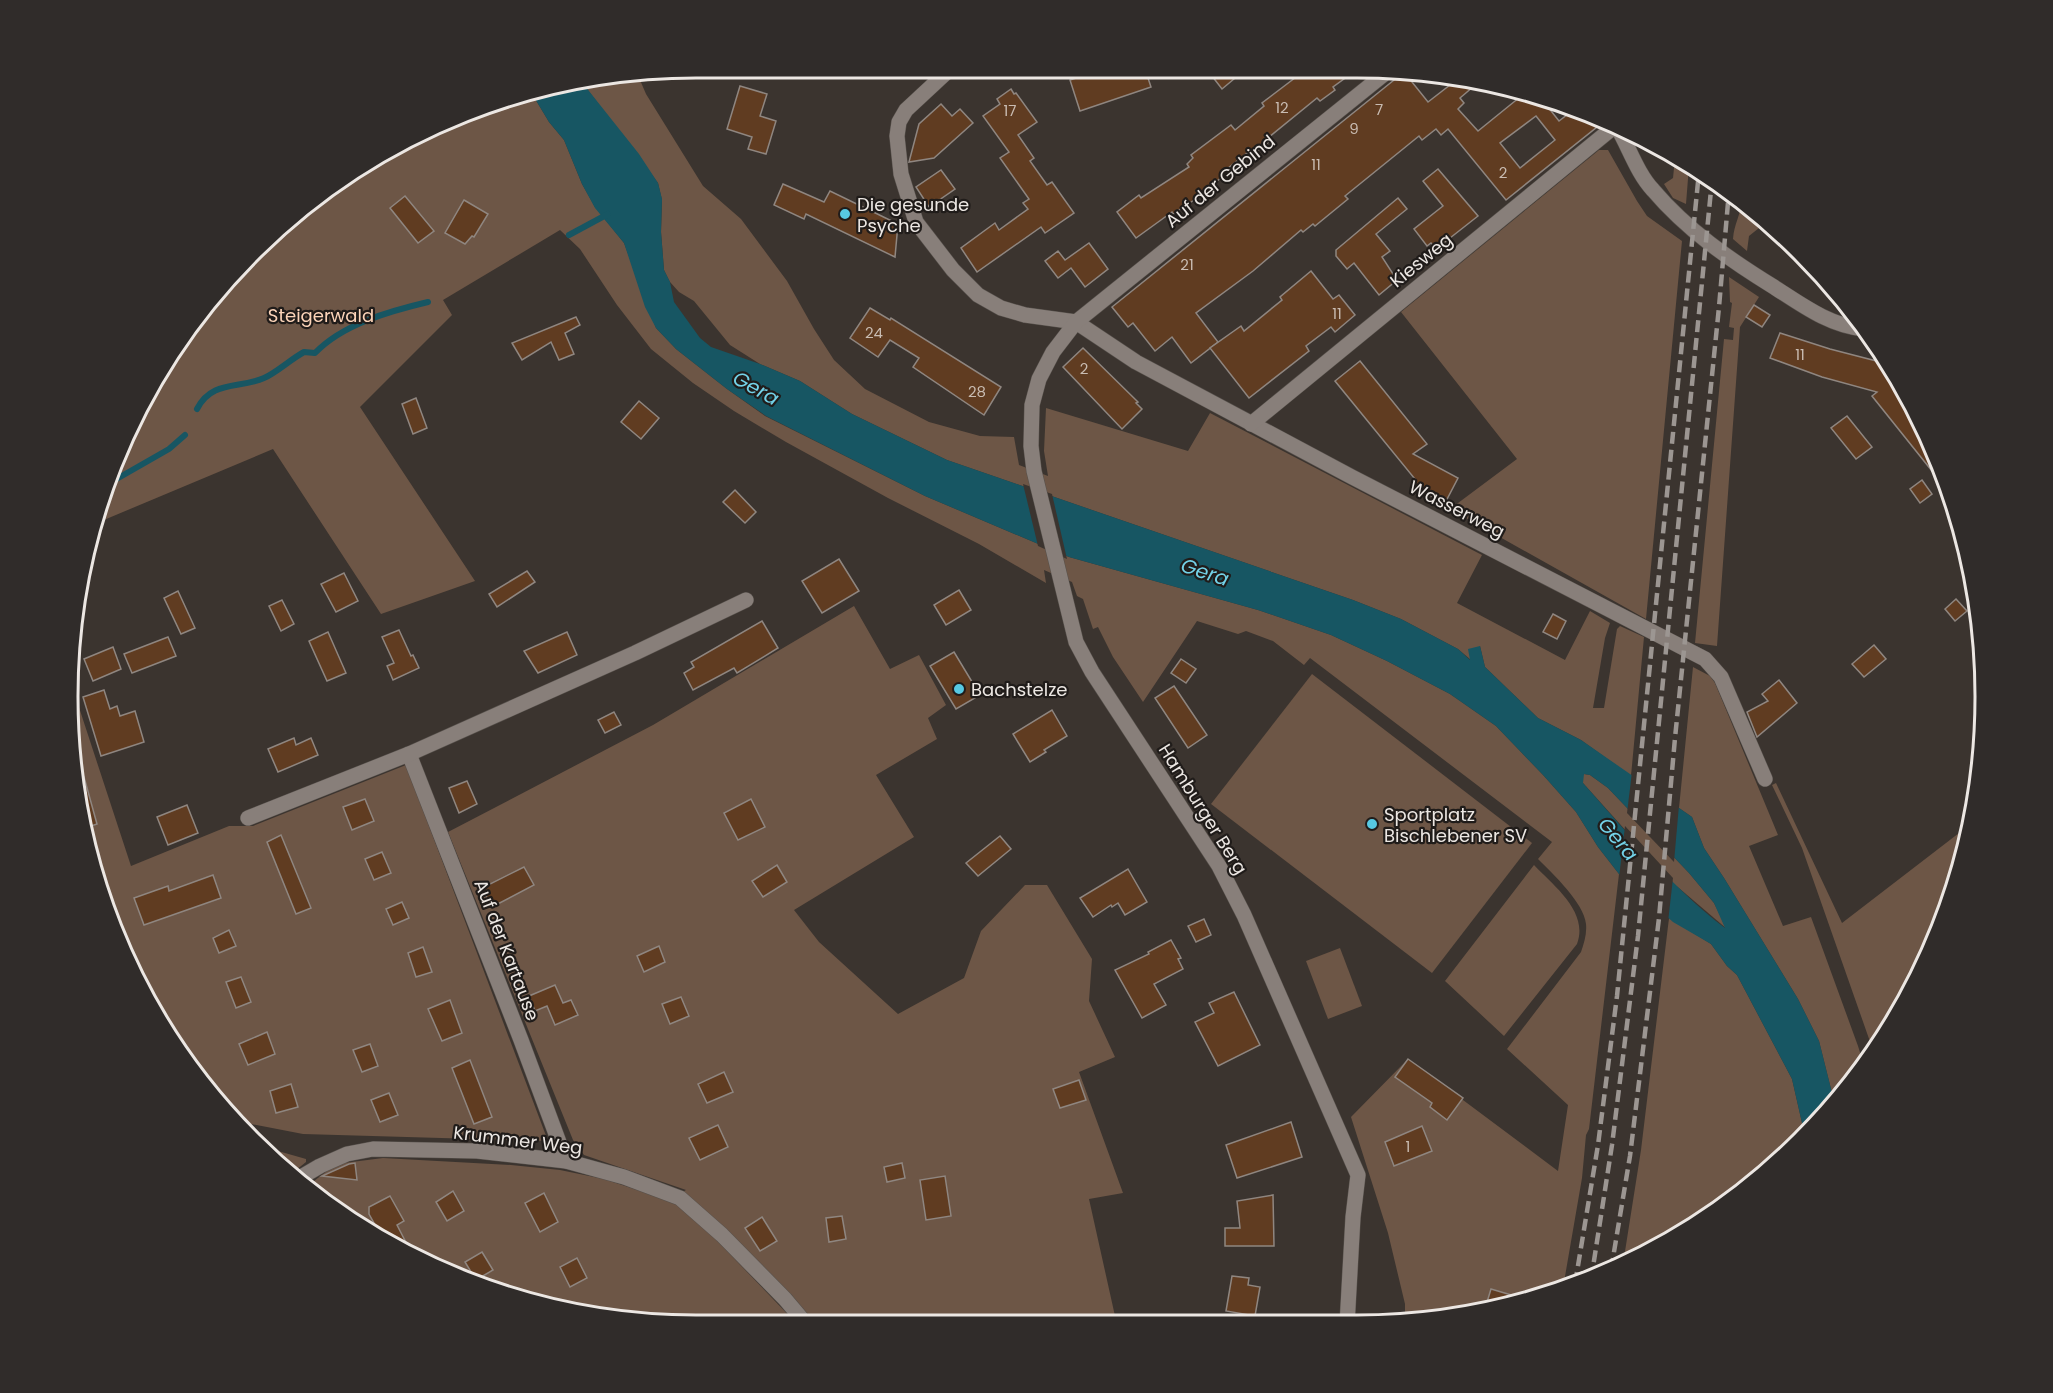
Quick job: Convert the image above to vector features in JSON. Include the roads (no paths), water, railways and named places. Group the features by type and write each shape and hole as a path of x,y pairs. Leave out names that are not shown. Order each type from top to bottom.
{"street":[{"path":"940,78 906,110 899,122 897,136 901,174 916,222 953,270 978,295 1001,308 1025,315 1076,322"},
{"name":"Auf der Gebind","path":"1076,322 1379,79"},
{"name":"Kiesweg","path":"1251,424 1609,132"},
{"path":"1623,139 1651,189 1683,222 1738,264 1811,310 1853,328"},
{"name":"Wasserweg","path":"1076,322 1136,362 1251,424 1705,659 1721,677 1765,779"},
{"name":"Hamburger Berg","path":"1076,322 1053,352 1039,380 1032,405 1031,434 1034,471 1076,642 1092,672 1219,866 1244,915 1358,1175 1353,1217 1348,1315"},
{"path":"248,818 409,754 635,653 746,600"},
{"name":"Auf der Kartause","path":"409,754 566,1161"},
{"name":"Krummer Weg","path":"305,1175 347,1154 373,1149 477,1151 566,1161 624,1177 680,1198 722,1235 798,1315"}],"water":[{"name":"Gera","path":"587,88 639,154 658,183 662,199 661,232 664,270 670,282 674,302 700,338 711,347 800,381 852,414 947,460 1353,600 1401,619 1458,649 1470,660 1468,649 1480,646 1485,667 1538,718 1581,740 1692,817 1704,848 1798,999 1819,1041 1832,1092 1802,1125 1792,1079 1737,975 1727,966 1711,944 1673,922 1619,874 1598,847 1576,812 1544,776 1496,726 1450,694 1331,635 1258,610 1069,557 925,496 766,416 727,389 676,349 656,328 645,307 624,243 595,208 582,184 564,140 549,122 535,99","holes":["1584,774 1590,775 1608,788 1689,873 1714,903 1725,928 1686,895 1633,840 1583,783"]}],"waterway":[{"path":"569,235 608,214"},
{"path":"197,409 210,393 264,378 304,352 315,353 353,326 383,314 428,302"},
{"path":"118,478 169,449 185,435"}],"railway":[{"path":"1577,1274 1598,1145 1617,996 1698,181"},
{"path":"1593,1268 1612,1145 1638,936 1711,190"},
{"path":"1613,1259 1630,1156 1659,918 1728,202"}],"place":[{"name":"Die gesunde Psyche","path":"845,214"},
{"name":"Bachstelze","path":"959,689"},
{"name":"Sportplatz Bischlebener SV","path":"1372,824"}],"park label":[{"name":"Steigerwald","path":"321,315"}]}
